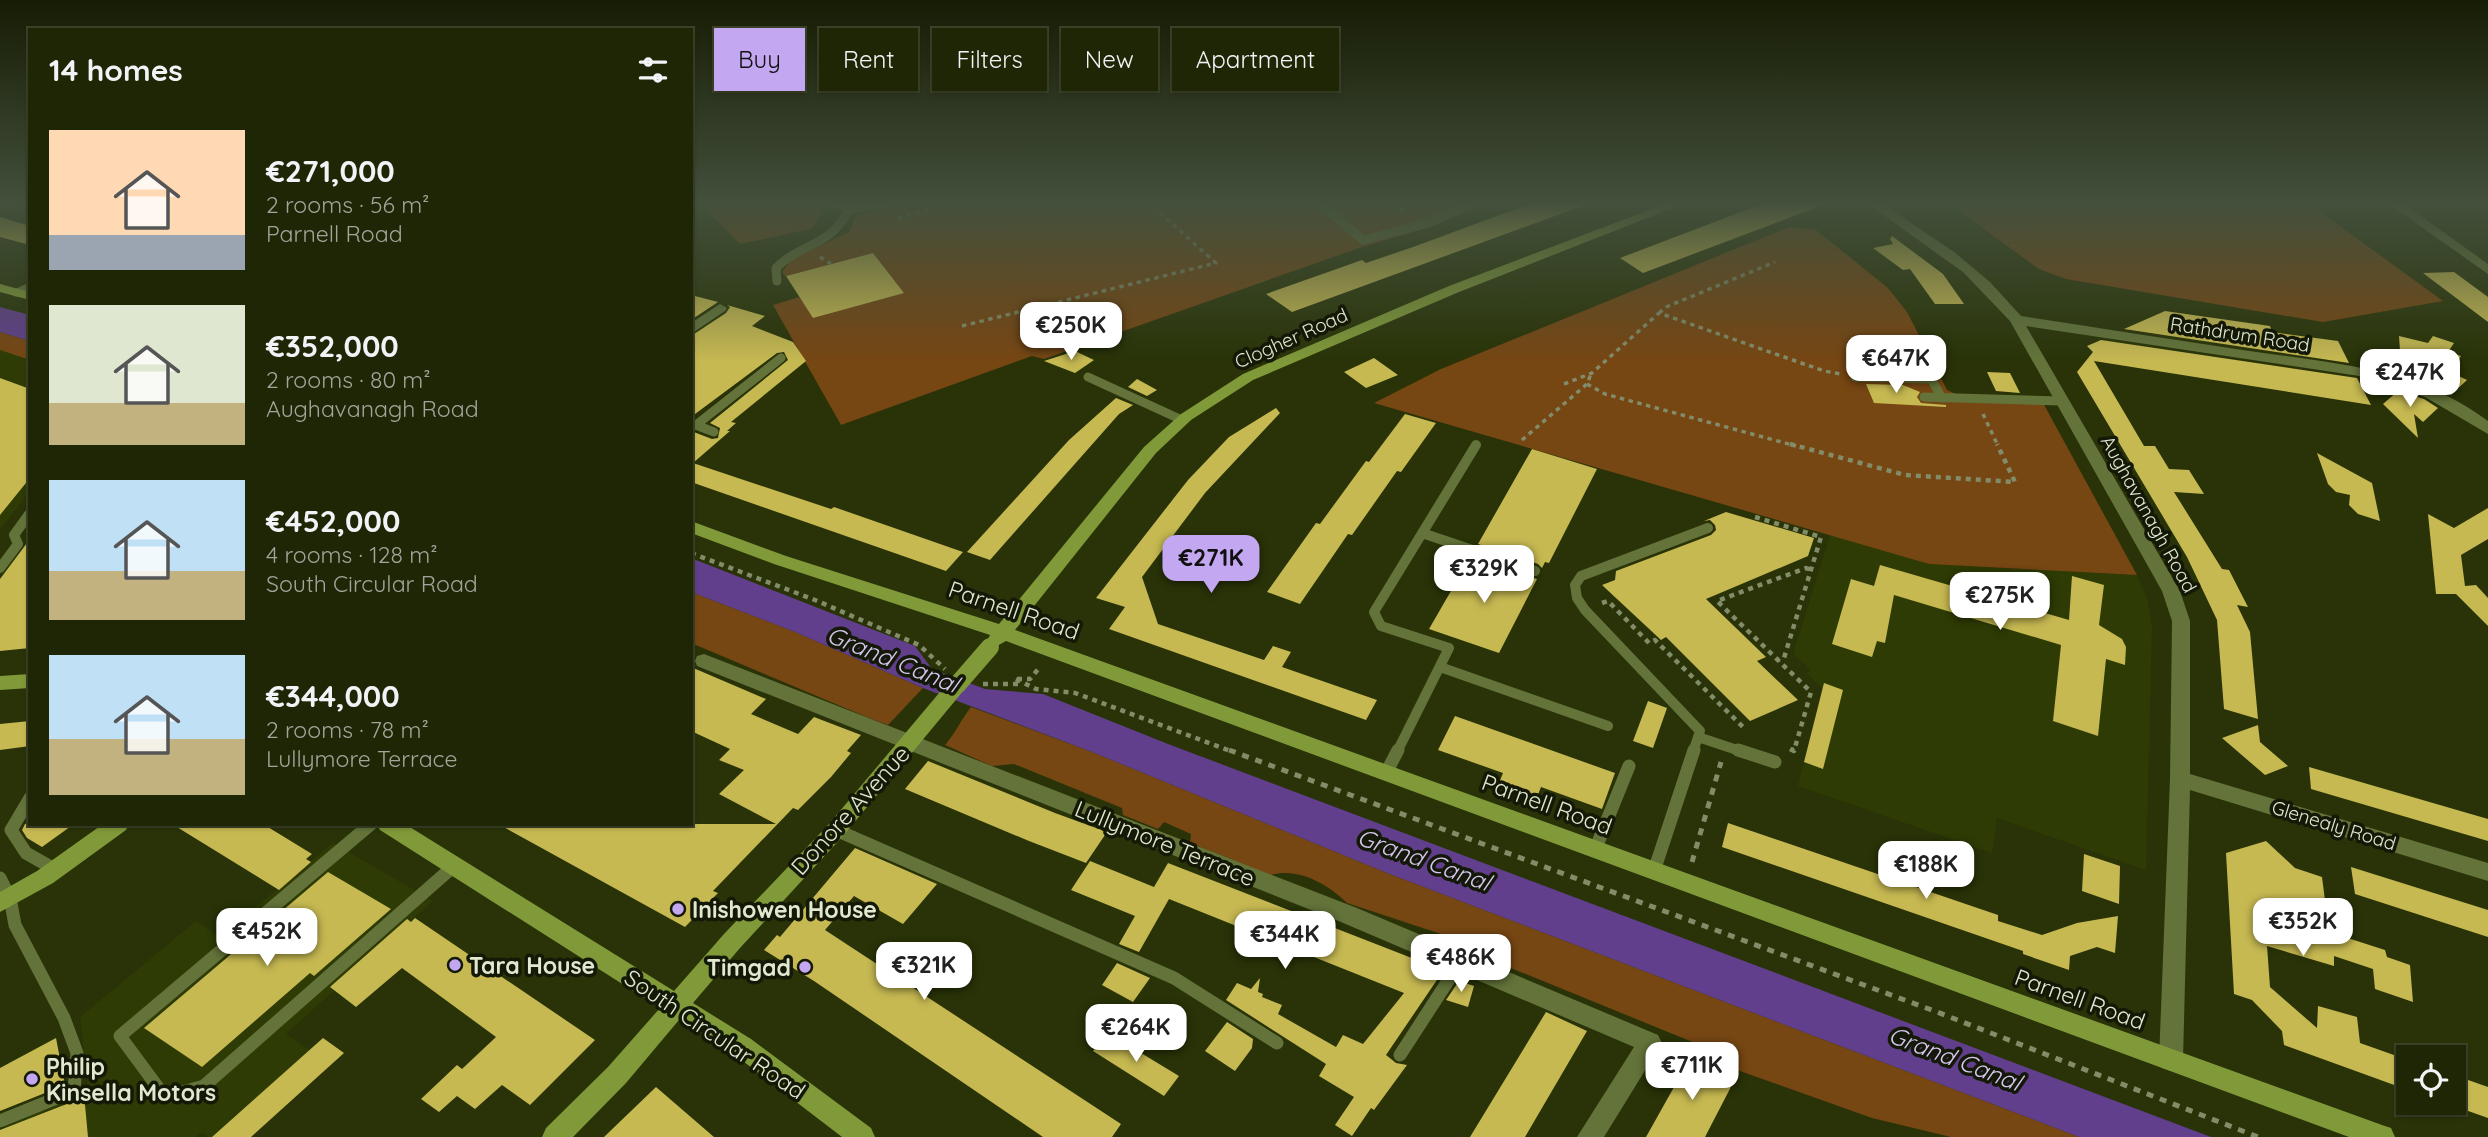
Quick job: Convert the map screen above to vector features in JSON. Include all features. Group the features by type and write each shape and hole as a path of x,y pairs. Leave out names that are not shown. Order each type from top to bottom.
{"main road":[{"name":"Clogher Road","path":"996,639 1109,498 1150,450 1182,421 1248,377 1454,289 1543,255"},
{"path":"0,288 26,292"},
{"name":"Parnell Road","path":"693,528 996,639 1386,773 2382,1137"},
{"name":"Donore Avenue","path":"555,1137 617,1075 732,941 836,830 996,639"},
{"path":"0,683 28,681"},
{"path":"5,901 56,870 116,826"},
{"name":"South Circular Road","path":"390,826 743,1047 862,1137"}],"street":[{"name":"Aughavanagh Road","path":"1950,255 2000,298 2015,320 2171,591 2181,621 2180,779 2171,1060"},
{"path":"2467,255 2488,270"},
{"path":"693,328 720,308"},
{"name":"Rathdrum Road","path":"2015,320 2366,373 2413,385 2447,400 2488,429"},
{"name":"Lullymore Terrace","path":"697,658 915,737 1349,915 1650,1043 1590,1137"},
{"name":"Glenealy Road","path":"2180,779 2488,872"}],"lane":[{"path":"777,281 775,274 781,262 790,255"},
{"path":"1917,354 1942,398"},
{"path":"694,424 781,358"},
{"path":"1088,377 1182,421"},
{"path":"1855,377 1931,379"},
{"path":"1924,397 2062,401"},
{"path":"694,424 714,432"},
{"path":"1386,773 1450,648 1381,625 1374,612 1476,445"},
{"path":"0,568 18,544 14,535 28,516"},
{"path":"1654,871 1700,730 1586,610 1577,598 1575,585 1581,576 1708,528"},
{"path":"1422,533 1535,570"},
{"path":"1440,667 1608,726"},
{"path":"1698,737 1775,762"},
{"path":"1595,850 1629,766"},
{"path":"28,801 11,830 26,853 56,870"},
{"path":"369,826 120,1035 165,1097 204,1086 455,865"},
{"path":"836,830 1174,978 1277,1043"},
{"path":"0,878 5,901 15,925 64,1018 77,1053 74,1091 0,1121"},
{"path":"1400,1055 1459,964"}],"path":[{"path":"962,326 1216,263 1207,255"},
{"path":"1522,440 1587,384 1592,373 1651,317 1667,307 1775,262"},
{"path":"1660,313 1824,371 1855,377"},
{"path":"1564,384 1592,373"},
{"path":"1587,384 1605,394 1905,475 2015,482 1976,399"},
{"path":"1755,517 1821,537 1784,658 1778,660"},
{"path":"693,554 815,600 919,645 941,667"},
{"path":"1784,747 1794,751 1811,692 1717,601 1806,568 1811,569"},
{"path":"1586,610 1608,601 1649,643 1655,640 1754,738"},
{"path":"1020,684 1016,679 1030,679 1039,668"},
{"path":"988,686 1020,684 1040,690 1075,693 1924,1007 2258,1137"},
{"path":"1737,734 1746,730"},
{"path":"1692,862 1722,760"}],"shaded area":[{"path":"801,255 865,255 785,276 782,272 791,260"},
{"path":"875,255 1339,255 1044,359 1032,356 841,425 773,305 799,297 815,317 903,292"},
{"path":"1720,255 1847,255 1888,288 1907,312 1947,390 1956,394 2042,401 2137,575 1929,564 1374,403 1441,369"},
{"path":"2020,255 2380,255 2443,301 2323,322 2066,279 2039,269"},
{"path":"0,332 28,340 28,359 0,350"},
{"path":"0,350 28,359 28,494 0,530"},
{"path":"1830,535 1929,564 2137,575 2147,598 2152,625 2146,870 1997,818 1992,853 1798,786 1823,689 1806,673 1811,670 1793,654"},
{"path":"693,593 795,632 923,688 888,725 693,644"},
{"path":"971,707 1092,752 1387,873 2079,1137 1951,1137 1872,1118 1740,1071 1695,1043 1479,955 1453,938 1347,903 1331,889 1312,879 1292,873 1271,875 1190,843 1191,834 1164,822 1158,829 1123,815 1122,808 1014,764 992,766 945,745"},
{"path":"333,843 433,901 286,1034 310,1050 215,1137 208,1137 202,1132 196,1137 0,1137 0,1129 88,1089 80,1017 196,921 219,937"}],"water":[{"path":"0,307 28,314 28,340 0,332"},
{"name":"Grand Canal","path":"693,559 915,646 932,669 985,689 1043,694 1168,744 2211,1137 2079,1137 1387,873 1092,752 923,688 795,632 693,593"}],"building":[{"path":"865,255 875,255 904,293 813,318 786,276"},
{"path":"1389,255 1448,255 1292,312 1266,294 1362,260 1366,263"},
{"path":"1628,255 1691,255 1643,273 1620,258"},
{"path":"1883,255 1918,255 1943,274 1964,304 1935,304 1910,269 1903,270"},
{"path":"2454,272 2488,297 2488,322 2423,273"},
{"path":"693,296 718,302 693,319"},
{"path":"727,305 765,316 752,326 793,342 806,361 731,422 736,423 727,431 730,431 693,463 693,432 712,439 718,438 720,428 710,423 788,360 784,352 777,353 693,416 693,335 726,313 730,307"},
{"path":"2165,311 2270,326 2272,332 2338,341 2349,363 2124,329"},
{"path":"2399,336 2428,343 2433,336 2454,343 2448,352 2461,356 2450,372 2467,380 2451,395 2410,378 2420,369 2401,365"},
{"path":"2101,340 2357,378 2371,405 2094,361 2144,446 2155,446 2169,469 2189,470 2204,494 2174,492 2222,569 2229,570 2248,607 2237,605 2250,632 2258,719 2224,709 2217,620 2187,557 2077,372 2093,352 2087,346"},
{"path":"1075,351 1094,360 1075,373 1044,361"},
{"path":"1374,358 1398,375 1366,388 1344,372"},
{"path":"1860,361 1893,362 1896,371 1860,370"},
{"path":"1987,372 2010,373 2020,393 1996,391"},
{"path":"0,378 28,388 28,480 0,515"},
{"path":"1137,379 1157,390 1147,396 1128,387"},
{"path":"1866,384 1903,385 1920,392 1917,397 1921,403 1946,407 1874,403"},
{"path":"2398,391 2424,399 2438,408 2423,422 2414,414 2418,438 2383,404"},
{"path":"1116,398 1133,405 1119,414 990,560 967,552 1069,440"},
{"path":"1276,408 1280,413 1205,493 1142,577 1158,624 1264,660 1273,646 1291,652 1282,667 1377,700 1366,720 1109,629 1125,607 1096,598 1188,480 1229,437"},
{"path":"1405,414 1436,423 1401,472 1397,471 1352,535 1348,534 1300,604 1267,592 1316,523 1320,524 1366,461 1369,462"},
{"path":"1532,449 1597,469 1549,563 1545,562 1542,568 1538,564 1478,544"},
{"path":"2317,453 2372,483 2380,521 2358,514 2349,505 2350,495 2336,492 2328,484"},
{"path":"693,463 831,509 834,507 963,552 946,571 693,483"},
{"path":"2488,508 2488,539 2461,555 2465,586 2476,585 2488,598 2488,626 2456,594 2436,594 2428,514 2454,528"},
{"path":"1726,512 1814,538 1808,556 1706,599 1766,657 1757,661 1798,700 1750,721 1666,637 1661,640 1602,585 1615,580 1616,571 1711,535 1716,530 1715,525 1710,520 1704,521"},
{"path":"28,542 28,648 0,651 0,579"},
{"path":"1470,558 1537,579 1499,653 1429,629"},
{"path":"1880,565 2069,620 2072,576 2104,585 2099,625 2122,639 2126,647 2125,665 2106,659 2098,736 2053,721 2061,645 1894,595 1885,643 1877,641 1872,657 1832,644 1851,579 1874,586"},
{"path":"693,668 766,699 751,714 798,734 814,717 861,735 847,751 851,753 831,777 798,810 793,808 713,891 718,893 685,927 502,826 776,824 719,794 744,770 719,760 730,749 693,732"},
{"path":"1824,683 1843,690 1823,769 1804,762"},
{"path":"1648,701 1667,708 1653,748 1633,741"},
{"path":"1455,716 1615,773 1602,809 1541,787 1537,797 1499,783 1503,773 1438,750"},
{"path":"28,721 28,746 0,750 0,724"},
{"path":"2258,725 2260,742 2288,766 2265,775 2222,738"},
{"path":"928,761 1107,832 1086,863 1029,841 905,789"},
{"path":"2309,767 2488,819 2488,841 2311,789"},
{"path":"1728,823 1998,915 1998,921 2042,935 2077,923 2118,916 2115,953 2097,947 2070,956 2069,970 2023,954 2023,951 1722,847"},
{"path":"25,824 71,826 42,847 27,838 22,830"},
{"path":"175,826 266,826 312,854 306,859 311,862 279,890"},
{"path":"2266,841 2295,868 2322,877 2329,932 2385,950 2387,957 2410,965 2413,1002 2375,989 2373,969 2334,956 2334,966 2267,946 2270,987 2317,1028 2318,1006 2357,1017 2360,1043 2396,1056 2396,1086 2284,1045 2282,1031 2252,1000 2234,994 2226,853"},
{"path":"855,848 937,884 903,924 854,896 825,930 1121,1124 1112,1137 1043,1137 764,950 777,935 780,937"},
{"path":"2084,854 2120,866 2119,904 2082,891"},
{"path":"1090,861 1154,887 1168,863 1440,969 1441,974 1386,1055 1396,1063 1407,1065 1374,1110 1371,1108 1352,1136 1335,1125 1354,1097 1319,1076 1326,1064 1226,1000 1237,983 1251,989 1260,978 1258,992 1263,994 1262,997 1282,1005 1278,1014 1336,1047 1343,1035 1363,1044 1404,993 1169,899 1139,952 1119,944 1135,916 1071,890"},
{"path":"2351,867 2488,910 2488,937 2355,894"},
{"path":"328,872 391,909 314,976 310,973 202,1067 144,1028"},
{"path":"415,918 595,1040 530,1105 502,1085 475,1109 457,1096 439,1112 421,1099 457,1065 462,1069 496,1037 402,968 356,1007 330,987 407,919 411,922"},
{"path":"1117,963 1150,978 1133,1002 1102,985"},
{"path":"1459,981 1474,986 1468,1007 1446,1000"},
{"path":"1546,1012 1587,1031 1525,1137 1470,1137"},
{"path":"1227,1022 1253,1039 1252,1048 1235,1071 1205,1051"},
{"path":"1108,1033 1179,1076 1164,1096 1093,1051"},
{"name":"Philip Kinsella Motors","path":"56,1038 65,1085 0,1111 0,1068"},
{"path":"323,1038 344,1053 251,1137 212,1137"},
{"path":"1692,1055 1734,1081 1705,1137 1646,1137"},
{"path":"2466,1079 2488,1087 2488,1118 2466,1110"},
{"path":"656,1087 714,1137 604,1137"},
{"path":"84,1094 88,1137 0,1137 0,1130 77,1100"}],"place":[{"name":"Inishowen House","path":"678,909"},
{"name":"Tara House","path":"455,965"},
{"name":"Timgad","path":"805,967"},
{"name":"Philip Kinsella Motors","path":"32,1079"}]}
